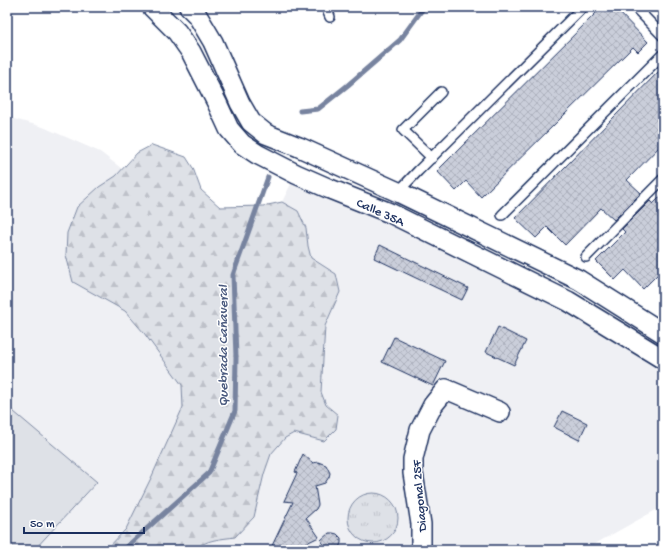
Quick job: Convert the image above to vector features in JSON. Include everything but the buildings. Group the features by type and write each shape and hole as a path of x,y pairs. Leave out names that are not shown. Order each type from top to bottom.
{"street":[{"name":"Calle 35A","path":"152,7 177,32 191,52 229,129 242,144 256,154 330,189 390,213 568,301 663,359"},
{"name":"Calle 35A","path":"189,7 197,15 213,42 240,103 251,122 266,134 300,147 398,192 579,280 663,333"},
{"path":"390,213 398,192"},
{"name":"Diagonal 25F","path":"421,550 421,524 413,473 413,458 420,430 433,405 446,389 500,412"}],"lane":[{"path":"326,7 330,17"},
{"path":"398,192 583,7"},
{"path":"635,7 663,36"},
{"path":"502,215 663,54"},
{"path":"432,158 404,130 441,92"},
{"path":"586,257 663,179"}],"shaded area":[{"path":"7,117 43,127 100,152 143,185 236,357 123,550 7,550"},
{"path":"296,174 663,359 663,506 584,550 196,550 198,547 215,540 235,537 253,517 264,474 271,454 285,438 294,433 324,440 338,415 326,405 321,392 325,326 340,291 336,274 311,258 306,228 298,211 282,202"}],"green space":[{"path":"152,145 186,157 193,168 201,190 220,207 263,206 282,202 298,211 306,228 311,258 336,274 340,292 325,326 321,392 326,405 338,415 336,429 324,441 294,433 285,438 271,454 264,474 254,517 235,537 209,542 199,546 196,550 106,550 126,529 152,476 183,407 182,385 144,333 125,311 73,282 66,255 67,233 77,207 99,187 116,176 137,153"},
{"path":"7,406 97,482 34,550 7,550"},
{"path":"378,493 383,494 391,500 397,508 397,528 391,536 383,542 368,543 363,542 355,536 349,528 348,513 349,508 355,500 363,494"}],"waterway":[{"name":"Quebrada Cañaveral","path":"300,111 318,109 348,85 400,40 424,7"},
{"name":"Quebrada Cañaveral","path":"123,550 209,473 235,411 236,357 233,275 268,177"}]}
